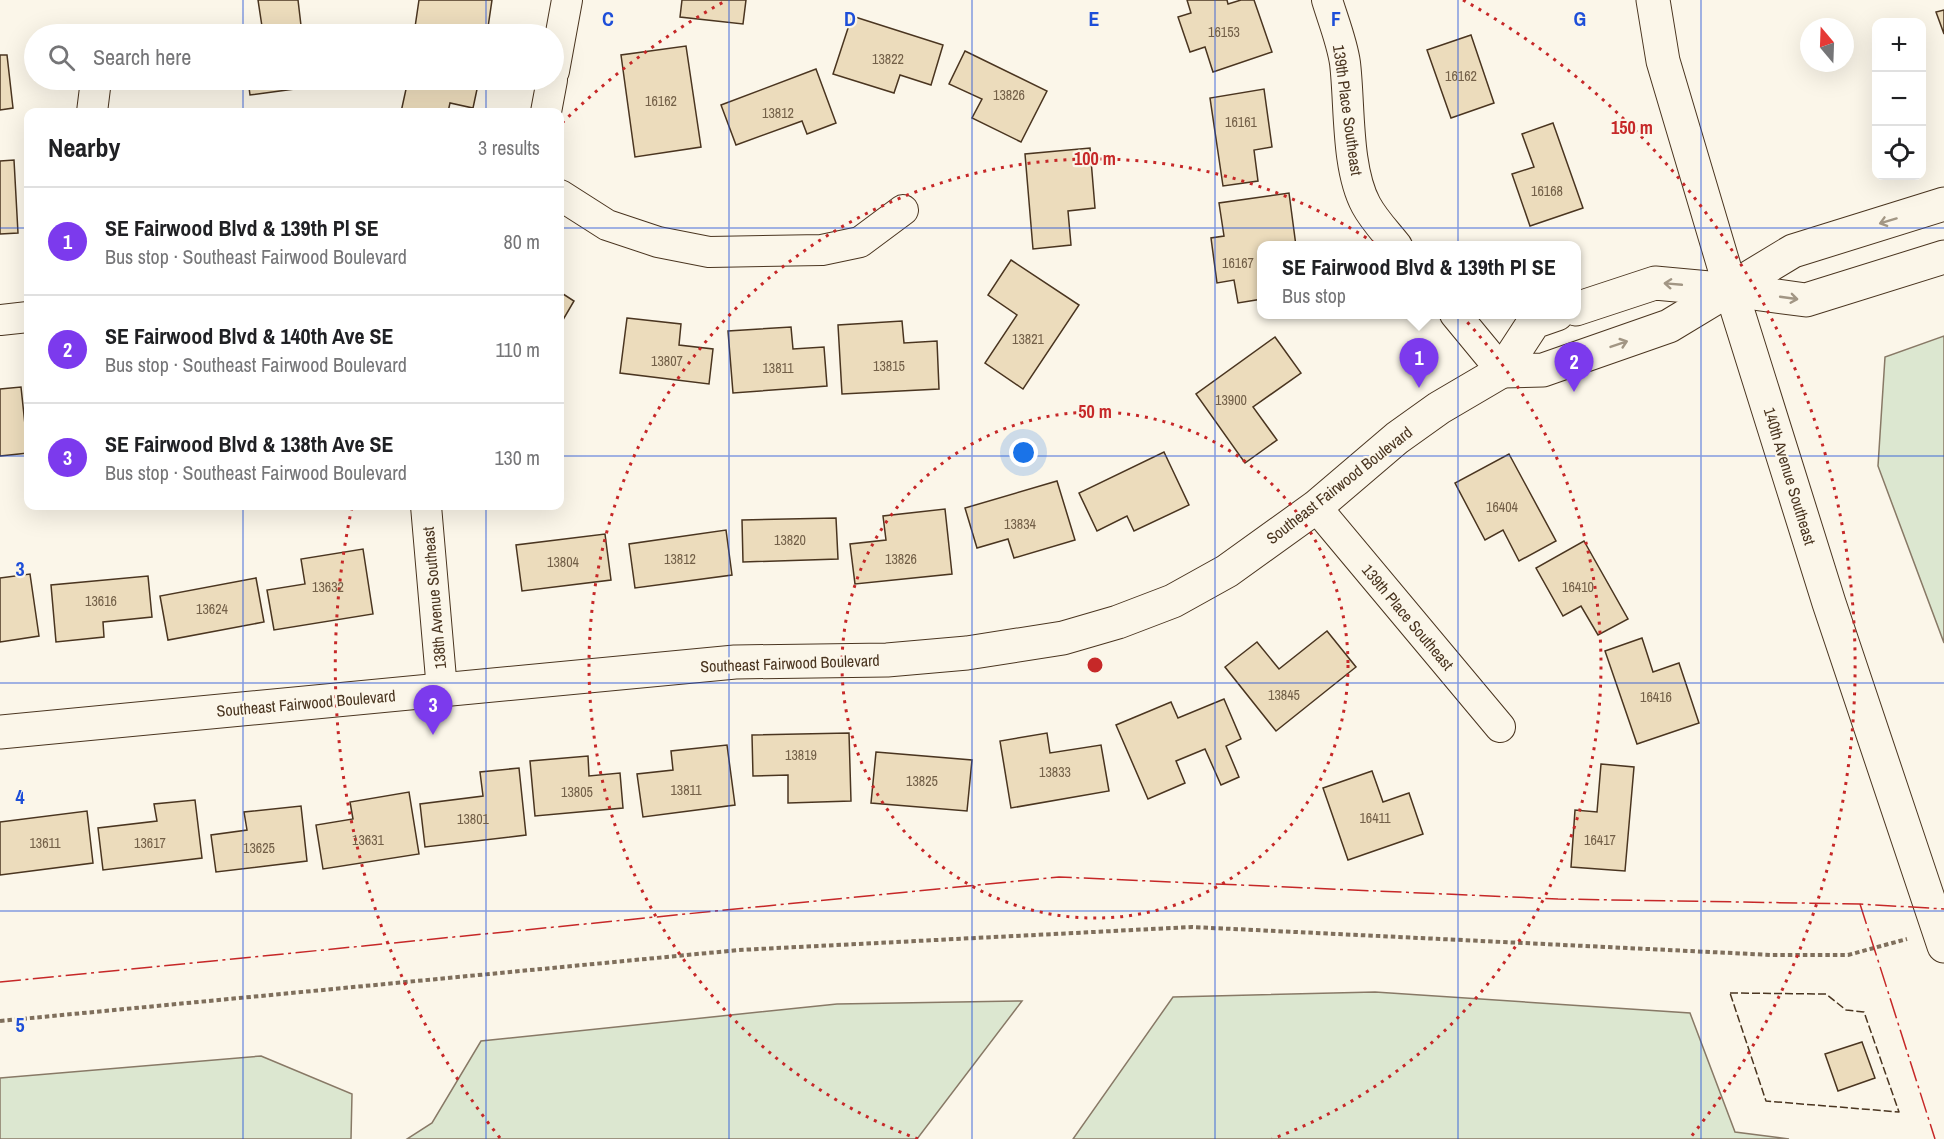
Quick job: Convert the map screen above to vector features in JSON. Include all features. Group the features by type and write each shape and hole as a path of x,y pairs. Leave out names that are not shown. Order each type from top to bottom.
{"street":[{"path":"563,24 567,0"},
{"name":"139th Place Southeast","path":"1327,0 1345,60 1352,153 1357,182 1365,203 1393,241"},
{"name":"140th Avenue Southeast","path":"1653,0 1664,61 1731,290 1829,603 1942,939"},
{"path":"92,108 95,90"},
{"path":"547,108 550,90"},
{"path":"564,198 607,225 658,242 709,252 822,250 860,242 903,210"},
{"path":"1458,319 1502,370 1543,370 1669,326 1793,251 1944,204"},
{"path":"1581,307 1655,283 1806,300 1944,257"},
{"path":"0,320 24,317"},
{"name":"Southeast Fairwood Boulevard","path":"0,732 735,662 887,660 968,653 1063,638 1119,622 1173,601 1227,571 1316,507 1397,438 1439,408 1502,370 1534,322 1544,319"},
{"name":"139th Place Southeast","path":"1316,507 1500,727"},
{"name":"138th Avenue Southeast","path":"426,510 442,690"}],"path":[{"path":"0,1021 739,950 1192,927 1772,955 1848,955 1942,939"}],"green space":[{"path":"1944,336 1944,643 1878,466 1885,357"},
{"path":"1375,992 1690,1013 1735,1132 1789,1139 1073,1139 1173,997"},
{"path":"1022,1001 917,1139 407,1139 432,1123 481,1041 837,1004"},
{"path":"261,1056 352,1094 351,1139 0,1139 0,1078"}],"building":[{"path":"258,0 298,0 301,24 262,24"},
{"path":"419,0 492,0 488,24 415,24"},
{"path":"682,0 746,0 743,24 680,17"},
{"path":"1187,0 1227,0 1228,4 1241,0 1254,0 1272,52 1213,72 1205,47 1190,52 1178,17 1191,13"},
{"path":"1944,10 1944,34 1936,12"},
{"path":"852,16 943,45 931,85 900,75 894,93 833,74"},
{"path":"1471,35 1494,103 1451,118 1427,50"},
{"path":"686,46 701,147 635,157 621,55"},
{"path":"965,51 1047,91 1021,142 972,118 982,99 949,84"},
{"path":"0,55 7,55 13,108 0,110"},
{"path":"816,69 836,123 807,134 802,121 736,145 721,105"},
{"path":"1264,89 1272,147 1254,150 1258,181 1223,186 1210,98"},
{"path":"249,90 287,90 250,95"},
{"path":"406,90 477,90 473,108 450,103 449,108 402,108"},
{"path":"1553,123 1583,208 1530,226 1512,174 1534,167 1522,134"},
{"path":"1090,148 1095,208 1068,211 1071,245 1033,249 1025,154"},
{"path":"14,160 18,233 0,234 0,161"},
{"path":"1289,193 1295,241 1257,241 1257,300 1238,303 1234,280 1217,283 1211,238 1224,236 1219,203"},
{"path":"1011,260 1079,305 1023,389 985,363 1017,315 988,295"},
{"path":"564,295 574,301 564,318"},
{"path":"627,318 681,324 679,345 713,349 709,384 620,373"},
{"path":"902,321 904,343 937,341 939,389 842,394 838,325"},
{"path":"791,327 793,349 824,347 827,386 733,393 728,331"},
{"path":"1275,337 1301,373 1253,407 1277,440 1245,463 1196,394"},
{"path":"21,387 24,453 0,456 0,389"},
{"path":"1164,452 1189,505 1134,531 1127,516 1097,531 1079,493"},
{"path":"1509,454 1556,541 1519,561 1503,530 1485,540 1455,483"},
{"path":"1057,481 1075,540 1014,558 1008,539 977,548 965,508"},
{"path":"945,509 952,574 855,584 850,544 886,540 883,516"},
{"path":"836,518 838,559 743,562 742,520"},
{"path":"726,530 732,575 635,588 629,544"},
{"path":"605,534 611,580 522,591 516,545"},
{"path":"1584,541 1628,619 1598,635 1581,606 1563,616 1536,568"},
{"path":"363,549 373,614 274,630 267,590 305,584 301,559"},
{"path":"30,574 39,636 0,642 0,578"},
{"path":"148,576 152,617 103,622 104,637 56,642 51,585"},
{"path":"256,578 264,622 168,640 160,596"},
{"path":"1327,631 1356,667 1276,731 1225,667 1257,642 1279,669"},
{"path":"1642,638 1653,672 1679,663 1699,723 1637,744 1605,651"},
{"path":"1224,699 1241,739 1226,746 1239,777 1221,785 1205,749 1176,761 1185,783 1148,799 1116,725 1171,702 1178,718"},
{"path":"849,733 851,801 788,803 788,775 753,776 752,735"},
{"path":"1047,733 1050,753 1101,745 1109,791 1011,808 1000,741"},
{"path":"727,745 735,805 643,817 637,774 673,770 671,751"},
{"path":"876,752 972,760 967,811 871,803"},
{"path":"588,756 589,776 620,773 623,808 535,816 530,761"},
{"path":"1601,764 1634,767 1625,871 1571,867 1575,810 1597,812"},
{"path":"519,768 526,835 425,847 420,804 483,796 480,772"},
{"path":"1372,771 1383,802 1409,793 1423,834 1348,860 1323,788"},
{"path":"409,792 419,854 323,869 316,825 353,819 350,802"},
{"path":"195,800 202,858 103,870 98,828 157,821 154,804"},
{"path":"301,806 307,861 216,872 211,835 247,830 244,812"},
{"path":"87,811 93,863 0,875 0,822"},
{"path":"1862,1042 1875,1078 1838,1091 1825,1054"}],"fence":[{"path":"1730,993 1826,994 1846,1010 1864,1012 1899,1112 1766,1101 1730,993"}],"power":[{"path":"0,982 1059,877 1558,899 1860,904 1944,909"},
{"path":"1860,904 1935,1139"}],"place":[{"name":"SE Fairwood Blvd & 139th Pl SE","path":"1419,388"},
{"name":"SE Fairwood Blvd & 140th Ave SE","path":"1574,392"},
{"name":"SE Fairwood Blvd & 138th Ave SE","path":"433,735"}]}
